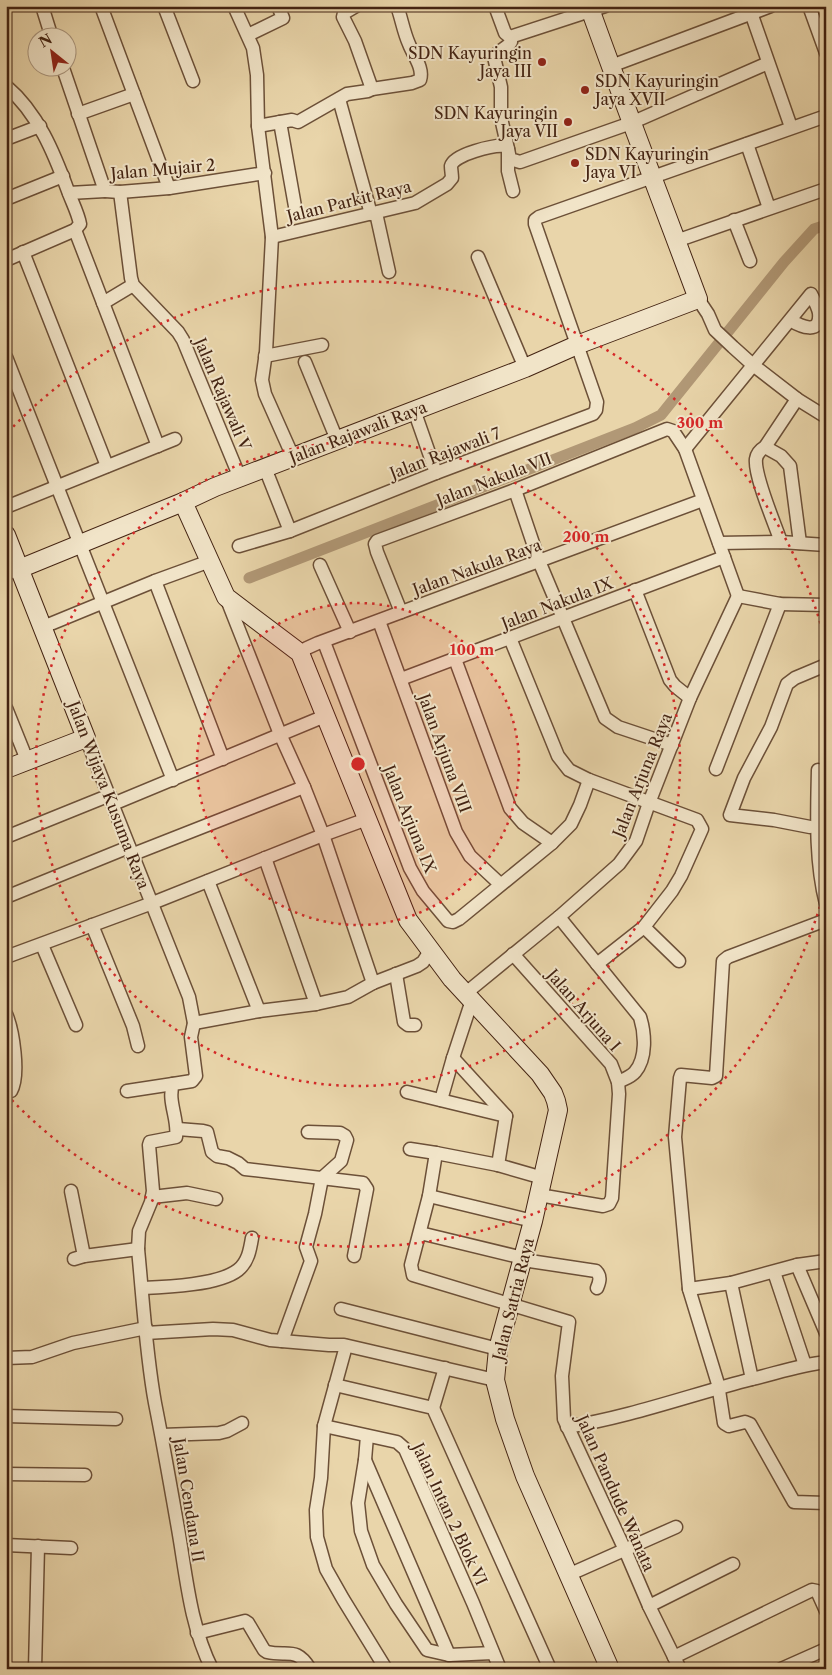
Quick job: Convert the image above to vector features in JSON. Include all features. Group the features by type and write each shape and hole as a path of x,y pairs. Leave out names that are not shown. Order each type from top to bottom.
{"street":[{"path":"42,6 49,28"},
{"path":"101,6 169,188"},
{"path":"164,6 193,81"},
{"path":"234,6 253,48 257,75 258,126 272,237 262,380 266,394 293,457"},
{"path":"248,35 283,18 278,6"},
{"path":"356,6 344,12 342,17 355,41 372,89"},
{"path":"495,6 505,33 510,37 511,42 507,48 494,57 501,87 500,118 510,159 520,162 631,123 768,63"},
{"path":"611,66 750,10 771,6"},
{"path":"809,6 826,53"},
{"path":"510,37 595,8 611,66 631,123 698,299 708,314 710,323 753,366 797,399 826,417"},
{"path":"258,126 292,120 298,122 347,94 420,80 422,75 408,43 398,10"},
{"path":"750,10 791,128"},
{"name":"Jalan Mujair 2","path":"65,78 105,191 120,192 169,188 265,173"},
{"path":"6,86 17,95 40,126 63,176 80,224 76,230 6,260"},
{"path":"78,114 134,94"},
{"path":"339,99 389,272"},
{"path":"577,345 536,224 536,220 539,217 826,116"},
{"path":"280,122 296,212"},
{"path":"6,139 40,126"},
{"path":"747,144 769,208"},
{"name":"Jalan Parkit Raya","path":"272,237 415,203 447,184 452,178 454,161 465,154 501,146 508,149"},
{"path":"508,149 508,171 513,191"},
{"path":"6,199 63,176"},
{"path":"676,241 826,189"},
{"path":"69,193 105,191"},
{"path":"109,300 131,287 120,192"},
{"path":"734,220 750,261"},
{"path":"76,230 109,300 158,446"},
{"path":"23,252 107,466"},
{"path":"478,257 525,368"},
{"name":"Jalan Rajawali V","path":"131,287 178,332 183,340 240,478"},
{"path":"790,320 806,328 811,328 817,322 819,313 811,294 790,320 753,366 686,449 738,596 780,604 826,605"},
{"name":"Jalan Rajawali Raya","path":"13,571 208,490 698,299"},
{"path":"265,356 322,345"},
{"name":"Jalan Rajawali 7","path":"239,546 290,531 436,473 593,414 596,410 596,402 577,345"},
{"path":"6,357 80,544 101,603 173,780"},
{"path":"305,362 337,440"},
{"path":"781,542 759,479 756,460 759,451 765,447 797,399"},
{"path":"414,410 436,473"},
{"name":"Jalan Nakula VII","path":"401,612 377,552 375,544 377,541 515,490 667,429 673,431 686,449"},
{"path":"6,507 175,439"},
{"path":"765,447 781,456 790,466 800,543"},
{"path":"265,468 290,531"},
{"path":"515,490 539,561 605,718 618,727 672,745"},
{"name":"Jalan Nakula Raya","path":"312,646 703,500"},
{"path":"183,502 226,597 280,734 304,786 323,835 373,983"},
{"name":"Jalan Wijaya Kusuma Raya","path":"6,535 13,571 42,627 189,998 194,1023 191,1037 196,1076 192,1081 173,1084"},
{"path":"719,543 781,542 826,545"},
{"name":"Jalan Nakula IX","path":"401,679 724,557"},
{"path":"42,627 210,561"},
{"path":"320,565 350,632"},
{"path":"155,582 223,759"},
{"path":"636,590 670,680 690,698"},
{"name":"Jalan Arjuna Raya","path":"469,997 619,864 636,841 690,698 738,596"},
{"path":"226,597 312,646"},
{"path":"716,769 780,604"},
{"name":"Jalan Arjuna VIII","path":"378,621 456,832 470,856 500,884"},
{"path":"510,638 558,756 568,770 588,780 698,820 702,829 681,876 672,891 644,927 597,964"},
{"name":"Jalan Satria Raya","path":"312,646 325,716 408,920 452,979 540,1074 556,1101 558,1110 533,1221 498,1349 495,1380 505,1419 525,1476 609,1668"},
{"name":"Jalan Arjuna IX","path":"312,646 410,868 423,891 448,920 453,922 459,919 552,843 571,824 580,805 588,780"},
{"path":"454,659 510,808 523,823 552,843"},
{"path":"810,827 774,820 730,815 744,778 771,727 787,684 795,678 826,665"},
{"path":"6,708 27,760"},
{"path":"6,837 173,780 325,716"},
{"path":"6,769 86,738"},
{"path":"818,770 817,829 823,866 821,885 826,904"},
{"path":"6,897 304,786"},
{"path":"6,957 367,819"},
{"path":"265,858 316,1004"},
{"path":"208,881 259,1011"},
{"path":"559,917 640,1017 644,1031 643,1053 640,1064 635,1073 618,1082"},
{"path":"826,920 728,957 723,961 716,1076 712,1078 681,1075 675,1137 689,1289 718,1387 724,1423 729,1426 745,1422 750,1424 794,1502 826,1502"},
{"path":"92,925 134,1026 138,1046"},
{"path":"644,927 679,961"},
{"path":"42,944 76,1025"},
{"path":"194,1023 259,1011 316,1004 348,997 373,983 418,966 431,953"},
{"name":"Jalan Arjuna I","path":"515,956 610,1064 618,1082 619,1094 612,1198 608,1204 603,1206 539,1195"},
{"path":"396,974 404,1022 408,1025 415,1025"},
{"path":"441,1100 469,997"},
{"path":"6,1092 11,1091 15,1080 8,1021"},
{"path":"453,1058 506,1116"},
{"path":"127,1091 173,1084 171,1091 178,1129 176,1137 150,1142 152,1197 187,1193 216,1199"},
{"path":"407,1092 506,1116"},
{"path":"498,1165 506,1116"},
{"path":"178,1129 207,1132 212,1152 217,1156 228,1158 238,1163 245,1169 363,1183 367,1189 354,1256"},
{"path":"282,1341 311,1261 306,1247 322,1178 341,1161 347,1140 340,1133 308,1132"},
{"path":"410,1149 498,1165 543,1178"},
{"path":"436,1153 429,1196 411,1271 413,1275 511,1304"},
{"path":"70,1191 79,1258 138,1249"},
{"path":"429,1196 533,1221"},
{"name":"Jalan Cendana II","path":"152,1197 138,1231 138,1249 155,1402 189,1599 197,1633 212,1669"},
{"path":"420,1233 520,1257 523,1260 596,1271 599,1274 600,1280 597,1288"},
{"path":"142,1288 188,1284 224,1276 238,1270 247,1259 252,1238"},
{"path":"689,1289 731,1283 797,1265 826,1261"},
{"path":"797,1265 826,1333"},
{"path":"774,1272 805,1365"},
{"path":"731,1283 752,1379"},
{"name":"Jalan Pandude Wanata","path":"511,1304 569,1322 562,1382 564,1418 649,1606 677,1663"},
{"path":"341,1309 498,1349"},
{"path":"6,1358 32,1357 74,1343 146,1330 220,1329 233,1330 270,1340 346,1346 495,1380"},
{"path":"346,1346 324,1426 321,1478 316,1510 317,1537 326,1569 386,1669"},
{"path":"567,1427 597,1422 718,1387 805,1365 825,1365"},
{"path":"445,1368 433,1408 550,1669"},
{"path":"335,1385 433,1408"},
{"path":"6,1416 116,1419"},
{"path":"162,1435 219,1433 242,1423"},
{"name":"Jalan Intan 2 Blok VI","path":"324,1426 397,1442 405,1449 500,1669"},
{"path":"367,1436 358,1503 361,1531 373,1565 427,1650 449,1655 493,1653"},
{"path":"365,1460 449,1655"},
{"path":"6,1474 85,1475"},
{"path":"568,1575 676,1527"},
{"path":"6,1545 71,1548"},
{"path":"35,1669 38,1546"},
{"path":"649,1606 733,1564"},
{"path":"677,1663 814,1589 826,1611"},
{"path":"197,1633 245,1621 266,1652 299,1655 310,1669"},
{"path":"781,1669 826,1649"}],"waterway":[{"path":"249,578 635,428 661,415 784,262 814,229 826,225"}],"place":[{"name":"SDN Kayuringin Jaya III","path":"542,62"},
{"name":"SDN Kayuringin Jaya XVII","path":"585,90"},
{"name":"SDN Kayuringin Jaya VII","path":"568,122"},
{"name":"SDN Kayuringin Jaya VI","path":"575,163"}]}
